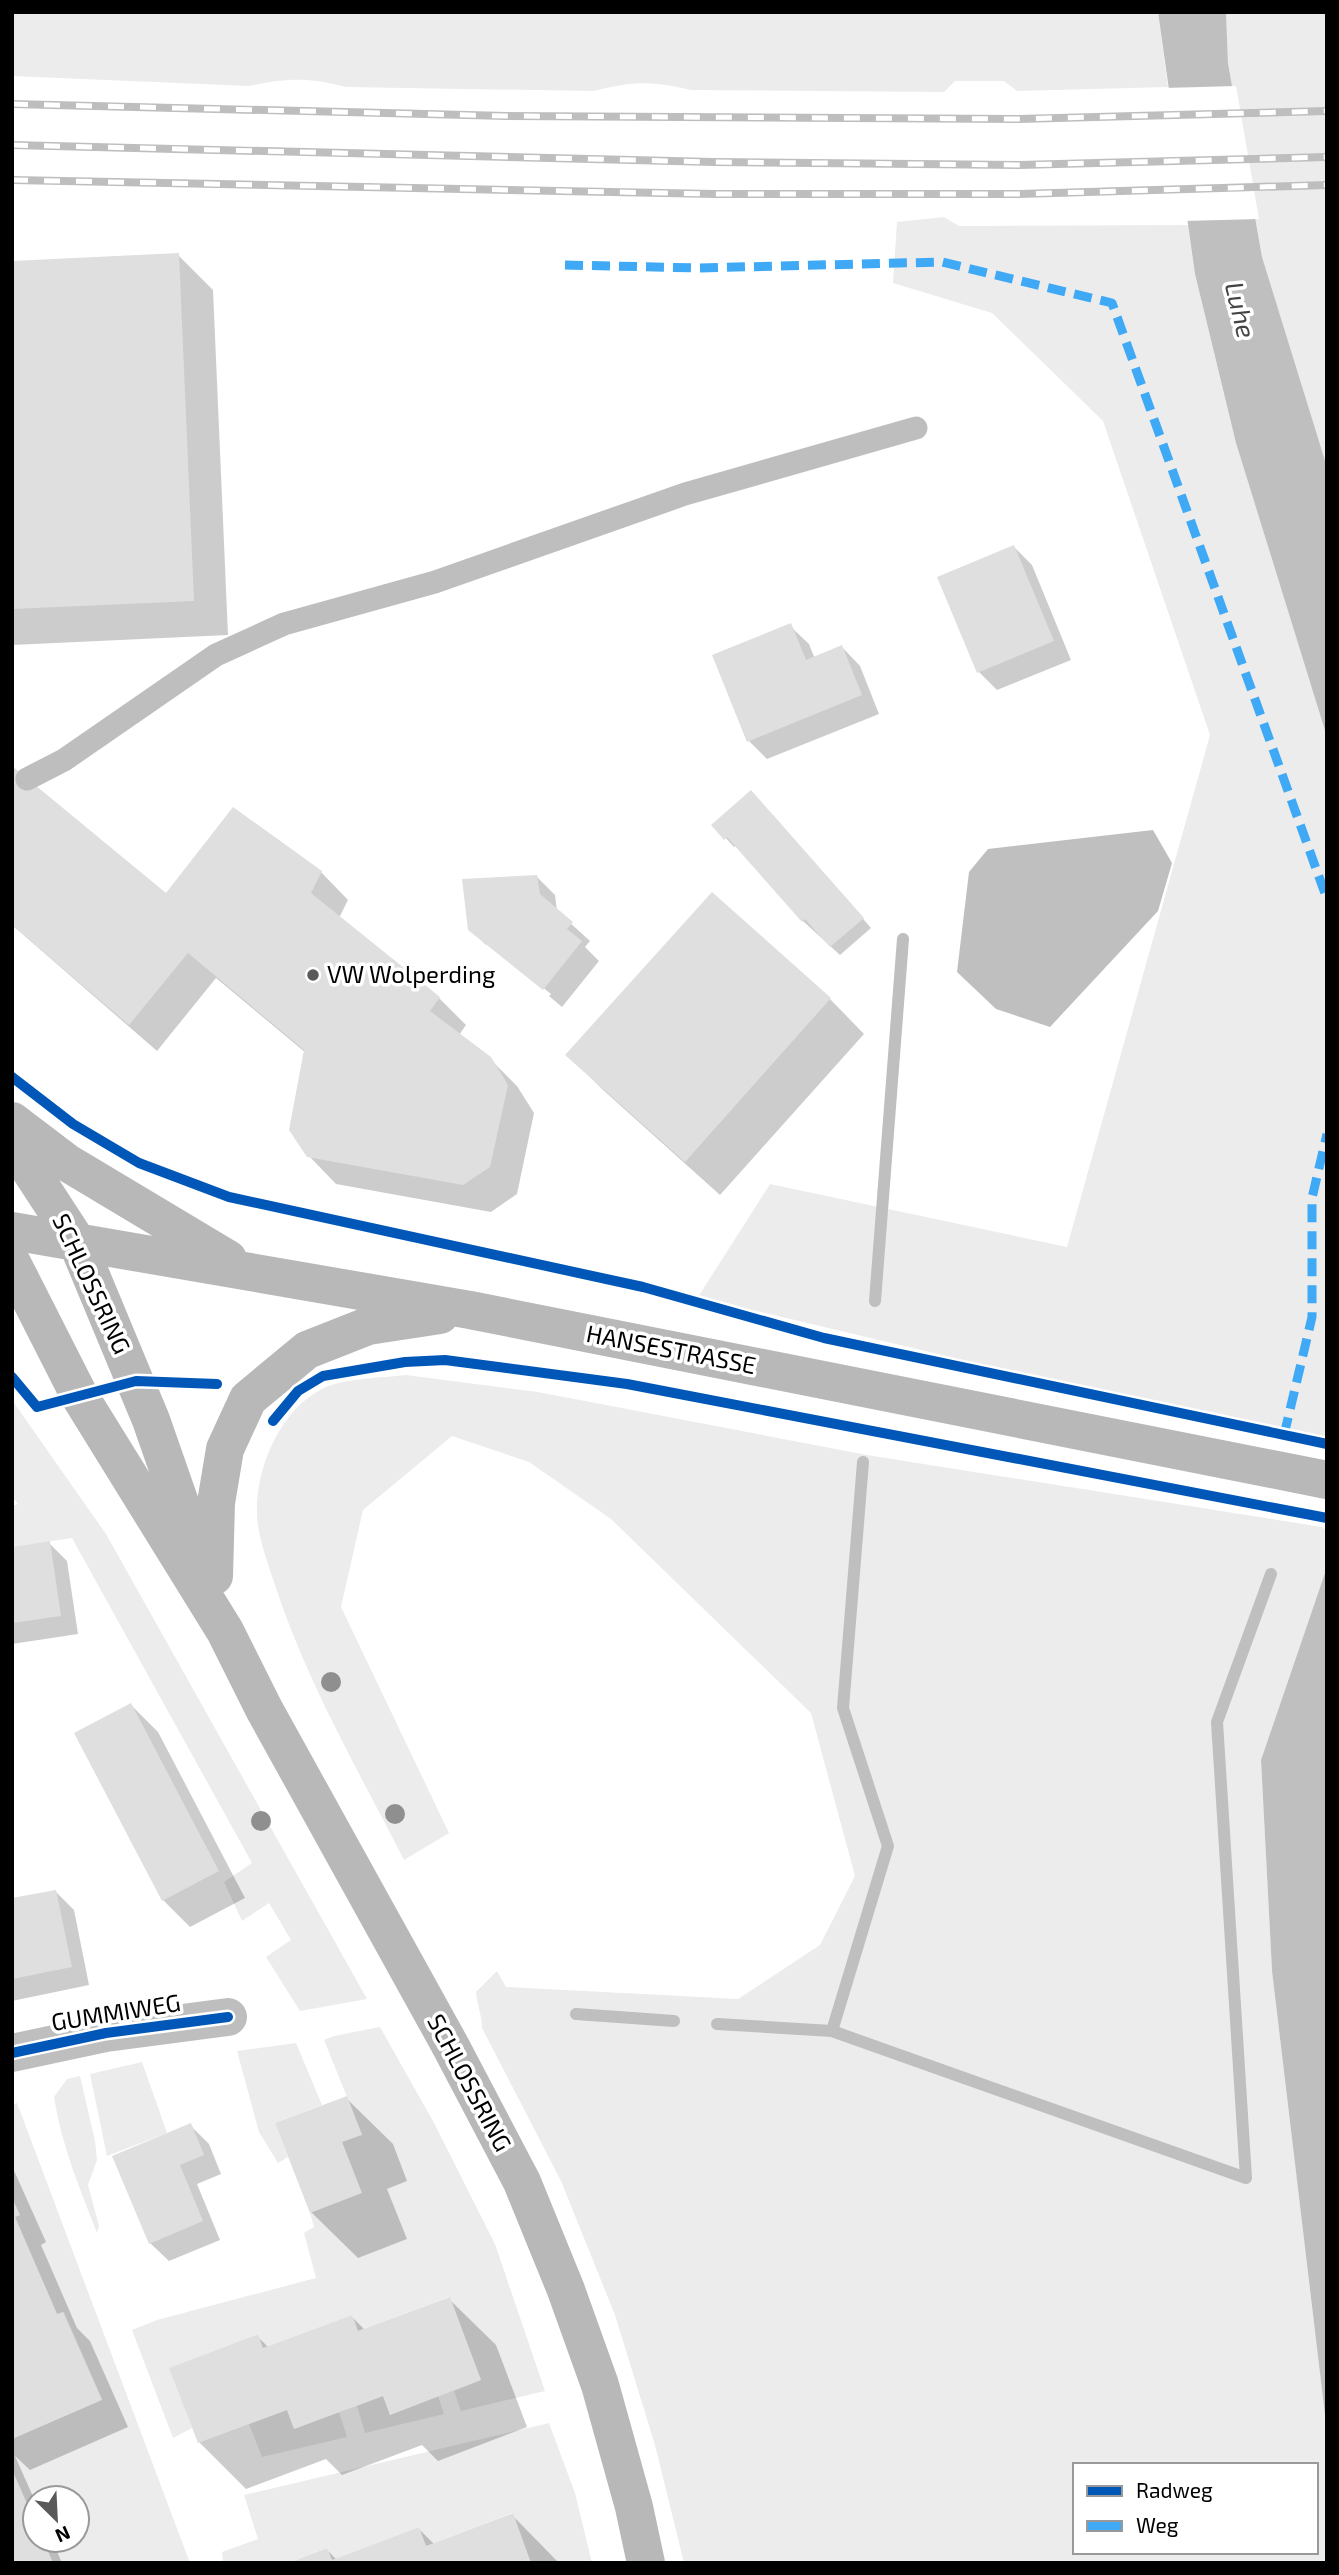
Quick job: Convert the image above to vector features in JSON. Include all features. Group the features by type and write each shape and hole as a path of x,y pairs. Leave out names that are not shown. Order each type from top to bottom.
{"main road":[{"path":"12,1121 66,1163 251,1272"},
{"name":"SCHLOSSRING","path":"12,1142 77,1242 151,1420 219,1615 264,1709 450,2045 522,2182 566,2290 600,2385 634,2507 646,2563"},
{"name":"HANSESTRASSE","path":"12,1231 470,1310 1327,1480"},
{"name":"SCHLOSSRING","path":"12,1263 79,1395 219,1615"},
{"path":"219,1615 216,1503 225,1449 248,1399 307,1350 368,1326 470,1310"}],"street":[{"name":"GUMMIWEG","path":"12,2053 106,2033 228,2017"}],"lane":[{"path":"27,779 64,760 216,655 284,624 435,582 685,494 916,428"}],"shaded area":[{"path":"12,12 1158,12 1168,87 1017,91 1004,81 955,81 944,92 691,90 642,83 594,91 346,87 298,80 249,86 12,76"},
{"path":"1226,12 1327,12 1327,467 1262,257 1228,63"},
{"path":"944,217 959,226 1188,225 1195,274 1236,443 1327,737 1327,1443 1245,1427 698,1297 770,1184 1067,1247 1210,735 1103,421 992,313 893,283 897,222"},
{"path":"406,1375 538,1392 867,1455 1322,1527 1327,1531 1327,1567 1261,1760 1272,1971 1327,2432 1327,2563 684,2563 655,2445 615,2315 561,2181 482,2028 476,1992 497,1971 506,1987 738,1999 820,1945 855,1876 811,1713 611,1519 529,1462 452,1436 363,1510 341,1607 449,1833 404,1860 333,1724 301,1654 266,1557 257,1515 260,1479 282,1426 294,1411 322,1389 351,1381"},
{"path":"12,1400 106,1534 367,1999 300,2011 266,1957 291,1940 269,1903 242,1921 224,1882 252,1863 72,1538 12,1547 12,1506 18,1504 12,1497"},
{"path":"380,2027 433,2121 495,2244 545,2391 461,2411 454,2391 481,2380 449,2297 358,2331 352,2315 263,2348 257,2334 170,2368 192,2428 173,2438 132,2330 157,2320 316,2278 304,2233 314,2227 310,2213 361,2192 342,2142 362,2134 324,2040"},
{"path":"296,2043 322,2105 275,2123 288,2157 278,2163 259,2132 237,2051"},
{"path":"142,2062 167,2133 107,2156 90,2074"},
{"path":"80,2076 95,2141 97,2160 88,2185 99,2226 97,2233 66,2149 54,2097 67,2079"},
{"path":"17,2103 190,2563 53,2563 49,2554 91,2554 91,2484 21,2484 21,2489 12,2469 12,2439 102,2399 64,2312 57,2314 15,2217 20,2215 12,2198 12,2105"},
{"path":"383,2396 390,2415 438,2396 444,2414 365,2433 357,2406"},
{"path":"287,2410 294,2429 339,2412 347,2437 262,2457 249,2424"},
{"path":"549,2423 575,2493 592,2563 531,2563 512,2513 426,2546 419,2527 332,2560 327,2548 287,2563 223,2563 222,2552 258,2539 244,2495"}],"water":[{"name":"Luhe","path":"1158,12 1226,12 1228,63 1262,257 1327,467 1327,737 1236,443 1195,274"},
{"path":"1153,830 1172,863 1158,911 1050,1027 996,1009 957,972 969,872 988,849"},
{"path":"1327,1567 1327,2432 1272,1971 1261,1760"}],"pier":[{"path":"1236,86 1259,219 1184,221 1164,88"}],"building":[{"path":"179,253 194,601 12,609 12,261"},
{"path":"1014,545 1054,641 977,673 937,577"},
{"path":"791,623 806,660 842,645 862,695 747,742 712,655"},
{"name":"VW Wolperding","path":"12,766 166,893 233,807 322,871 311,893 440,997 430,1011 491,1057 508,1085 490,1167 463,1185 307,1157 289,1130 304,1050 188,953 129,1025 12,925"},
{"path":"751,790 864,918 830,947 805,919 802,922 727,837 724,840 711,825"},
{"path":"537,875 540,894 573,922 567,929 582,941 543,990 468,930 462,879"},
{"path":"712,892 831,998 685,1162 565,1055"},
{"path":"50,1541 61,1616 12,1623 12,1547"},
{"path":"131,1703 219,1871 162,1901 74,1733"},
{"path":"56,1890 72,1967 12,1979 12,1898"},
{"path":"347,2096 362,2135 342,2142 362,2193 310,2213 275,2123"},
{"path":"191,2123 204,2155 180,2165 203,2221 149,2244 112,2156"},
{"path":"12,2198 20,2215 15,2217 57,2314 63,2312 102,2400 12,2439"},
{"path":"450,2297 481,2380 390,2415 383,2396 294,2429 287,2410 198,2443 169,2368 258,2334 263,2348 352,2315 358,2331"},
{"path":"12,2470 21,2490 21,2554 49,2554 53,2563 12,2563"},
{"path":"513,2513 531,2563 288,2563 327,2548 332,2560 419,2527 426,2546"}],"waterway":[{"path":"875,1301 903,939"},
{"path":"863,1462 843,1708 888,1846 832,2031 1246,2178 1217,1722 1271,1574"},
{"path":"576,2014 674,2021"},
{"path":"717,2024 832,2031"}],"railway":[{"path":"12,104 507,116 1018,119 1327,111"},
{"path":"12,145 714,162 1019,165 1327,157"},
{"path":"12,180 715,194 1020,194 1327,185"}],"marked path":[{"path":"565,265 699,268 942,262 1112,303 1327,899"},
{"path":"1284,1435 1312,1317 1312,1198 1327,1134"}],"cycle path":[{"path":"12,1077 73,1124 139,1163 229,1197 643,1287 824,1338 1327,1444"},
{"path":"273,1421 298,1391 323,1376 405,1362 445,1360 627,1384 1327,1518"},
{"path":"12,1377 37,1407 136,1381 217,1384"},
{"path":"12,2053 106,2033 228,2017"}],"place":[{"name":"VW Wolperding","path":"313,975"}]}
